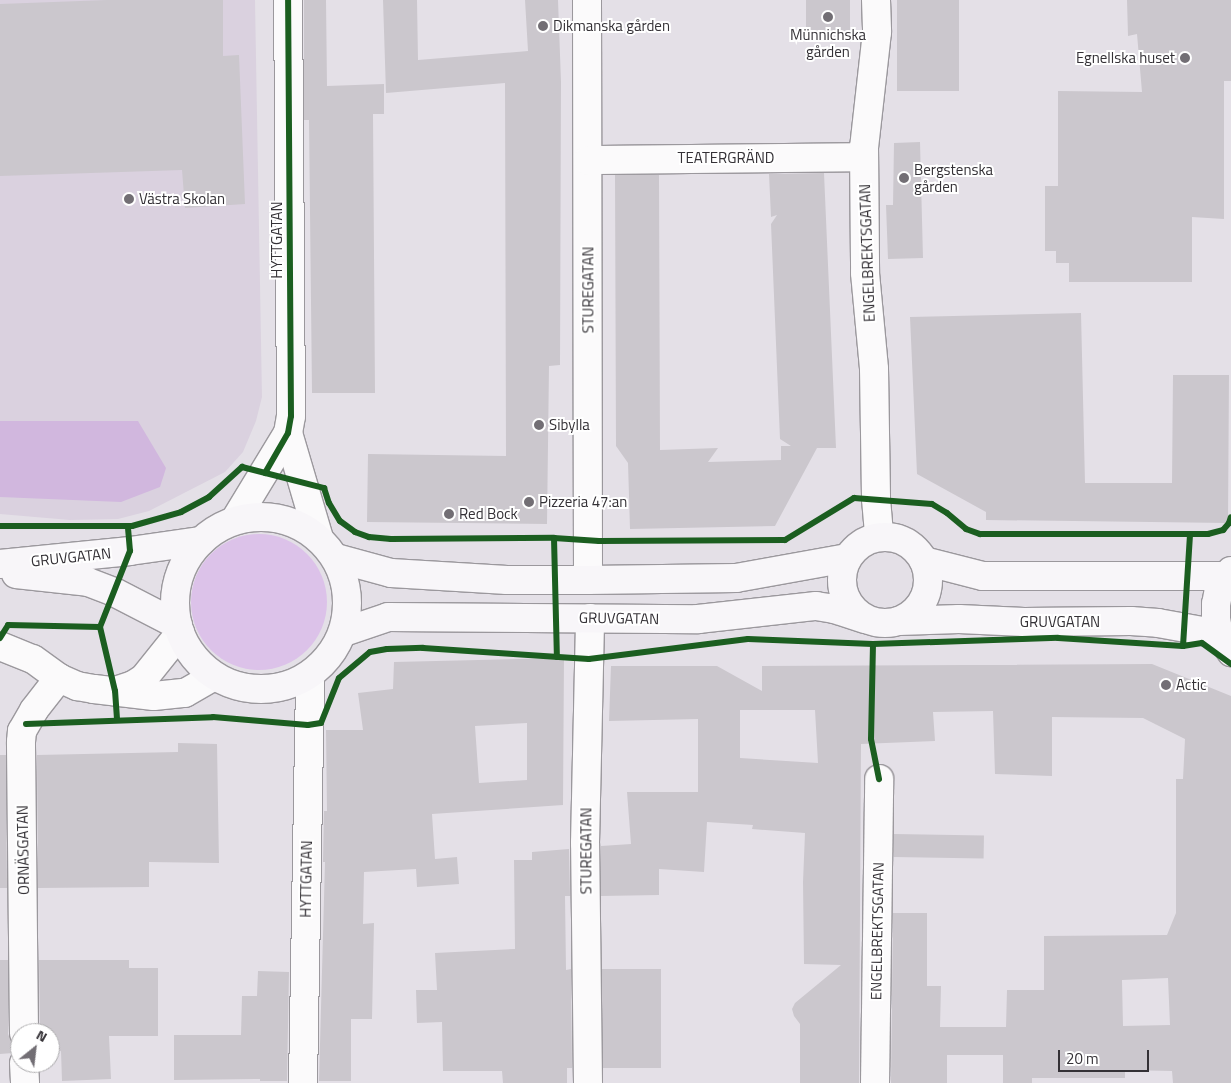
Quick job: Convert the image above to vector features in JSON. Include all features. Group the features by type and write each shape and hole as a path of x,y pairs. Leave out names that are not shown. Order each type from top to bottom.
{"main road":[{"path":"328,548 348,594 344,632 330,656 310,675 288,685 263,690 230,684 215,676 191,653 179,629 175,595 183,566 201,541 217,529 235,520 252,517 288,520 305,528 328,548 391,574 506,580 736,578 847,558"},
{"path":"879,536 893,537 906,541 924,561 928,575 927,590 922,603 912,614 899,621 885,623 865,619 853,610 843,592 842,571 847,558 860,543 879,536"},
{"name":"GRUVGATAN","path":"0,564 130,551 201,541"},
{"path":"924,561 983,576 1229,573"},
{"name":"GRUVGATAN","path":"0,572 88,582 114,592 179,629"},
{"path":"1225,643 1216,619 1216,604 1219,589 1229,573"},
{"name":"GRUVGATAN","path":"344,632 388,617 698,619 816,606 834,609 865,619"},
{"name":"GRUVGATAN","path":"899,621 959,619 1032,622 1131,621 1158,623 1225,643"}],"street":[{"name":"HYTTGATAN","path":"288,0 290,407 288,433 328,548"},
{"name":"STUREGATAN","path":"587,0 588,580"},
{"name":"ENGELBREKTSGATAN","path":"876,0 877,32 864,157 865,273 874,369 876,499 879,536"},
{"name":"TEATERGRÄND","path":"588,160 864,157"},
{"name":"HYTTGATAN","path":"235,520 288,433"},
{"name":"STUREGATAN","path":"588,1083 585,843 590,618"},
{"path":"115,691 133,685 144,678 179,629"},
{"path":"0,646 33,659 59,678 77,686 154,696 185,693 215,676"},
{"name":"HYTTGATAN","path":"303,1083 310,675"},
{"name":"ORNÄSGATAN","path":"24,1023 22,732 34,710 59,678"},
{"name":"ENGELBREKTSGATAN","path":"875,1083 879,779"}],"shaded area":[{"name":"Västra Skolan","path":"0,0 255,0 262,397 256,421 243,452 225,472 149,511 118,519 70,520 0,514"},
{"path":"0,421 138,421 166,468 160,487 121,502 0,497"},
{"path":"259,534 285,540 307,554 321,576 327,602 321,628 307,650 285,664 259,670 233,664 211,650 197,628 191,602 197,576 211,554 233,540"}],"building":[{"path":"107,0 223,0 223,56 239,55 245,204 185,208 182,170 0,176 0,4"},
{"path":"304,0 326,0 327,86 384,84 384,114 373,114 375,393 312,393 309,120 304,120"},
{"path":"383,0 417,0 418,60 528,51 525,0 558,0 561,82 560,365 549,366 547,524 367,522 368,454 506,456 505,83 386,93"},
{"name":"Münnichska gården","path":"806,0 850,0 850,31 806,31"},
{"path":"897,0 959,0 959,91 897,91"},
{"path":"1127,0 1231,0 1231,81 1224,81 1224,219 1192,217 1192,282 1069,282 1069,263 1056,263 1056,251 1045,251 1045,186 1058,186 1058,91 1142,92 1137,34 1128,36"},
{"path":"920,142 923,258 888,259 886,205 893,205 894,143"},
{"path":"824,173 836,448 817,448 775,526 630,529 628,463 616,446 615,175 659,175 660,450 718,448 708,462 781,460 781,446 791,446 780,439 771,224 777,215 771,217 769,174"},
{"path":"1081,313 1085,483 1172,483 1173,375 1229,375 1228,523 986,520 986,512 917,474 910,317"},
{"path":"564,658 563,805 432,814 435,859 457,857 459,884 417,887 416,869 364,872 363,924 374,923 372,1019 351,1019 351,1081 319,1081 325,862 323,862 324,811 327,811 326,730 363,730 358,693 393,689 394,662","holes":["527,723 527,780 479,783 475,726"]},
{"path":"1152,664 1231,696 1231,1083 1173,1083 1172,1071 1125,1070 1125,1078 1032,1078 1032,1083 1003,1083 1003,1055 947,1055 947,1083 891,1083 893,913 927,913 927,986 941,986 940,1027 1006,1027 1007,990 1044,990 1044,936 1167,935 1176,913 1176,779 1183,779 1185,739 1143,718 1052,717 1052,776 995,774 993,711 933,712 935,741 861,744 859,1083 800,1083 800,1024 794,1016 792,1009 795,1003 841,965 804,964 803,882 805,833 752,829 753,825 707,822 704,872 659,869 659,895 601,896 601,846 631,844 627,792 698,792 698,719 609,721 611,666 717,666 762,691 762,666","holes":["740,710 815,710 818,763 740,758","1168,978 1170,1025 1123,1026 1122,980"]},
{"path":"178,743 217,744 219,863 149,862 149,887 38,888 37,755 178,752"},
{"path":"0,755 6,755 7,888 0,888"},
{"path":"894,834 984,836 984,859 894,857"},
{"path":"569,849 570,896 565,896 566,970 571,969 572,1068 567,1068 567,1083 503,1083 502,1071 443,1071 442,1022 417,1023 416,990 437,990 435,953 515,949 514,860 532,860 532,852"},
{"path":"0,960 8,960 8,1034 10,1039 10,1053 0,1054"},
{"path":"39,960 129,960 129,968 158,968 158,1036 109,1036 111,1079 62,1081 60,1023 40,1023"},
{"path":"602,969 661,969 661,1068 602,1068"},
{"path":"258,971 289,972 287,1081 260,1081 260,1079 174,1080 174,1035 241,1035 242,996 257,996"}],"cycle path":[{"path":"265,473 288,433 291,416 288,0"},
{"path":"0,526 132,526 181,512 209,497 242,467 324,488 329,503 340,521 355,532 369,537 391,539 785,540 854,498 932,504 947,513 966,529 980,534 1208,534 1223,530 1231,517"},
{"path":"117,719 115,691 100,627 130,551 128,526"},
{"path":"1183,646 1190,534"},
{"path":"554,538 557,657"},
{"path":"0,638 8,625 100,627"},
{"path":"26,724 213,717 308,725 321,723 339,678 370,652 387,649 423,648 589,659 748,639 873,644 1058,638 1183,646 1202,643 1231,664"},
{"path":"873,644 871,739 879,779"}],"place":[{"name":"Münnichska gården","path":"828,17"},
{"name":"Dikmanska gården","path":"543,26"},
{"name":"Egnellska huset","path":"1185,58"},
{"name":"Bergstenska gården","path":"904,178"},
{"name":"Västra Skolan","path":"129,199"},
{"name":"Sibylla","path":"539,425"},
{"name":"Pizzeria 47:an","path":"529,502"},
{"name":"Red Bock","path":"449,514"},
{"name":"Actic","path":"1166,685"}]}
